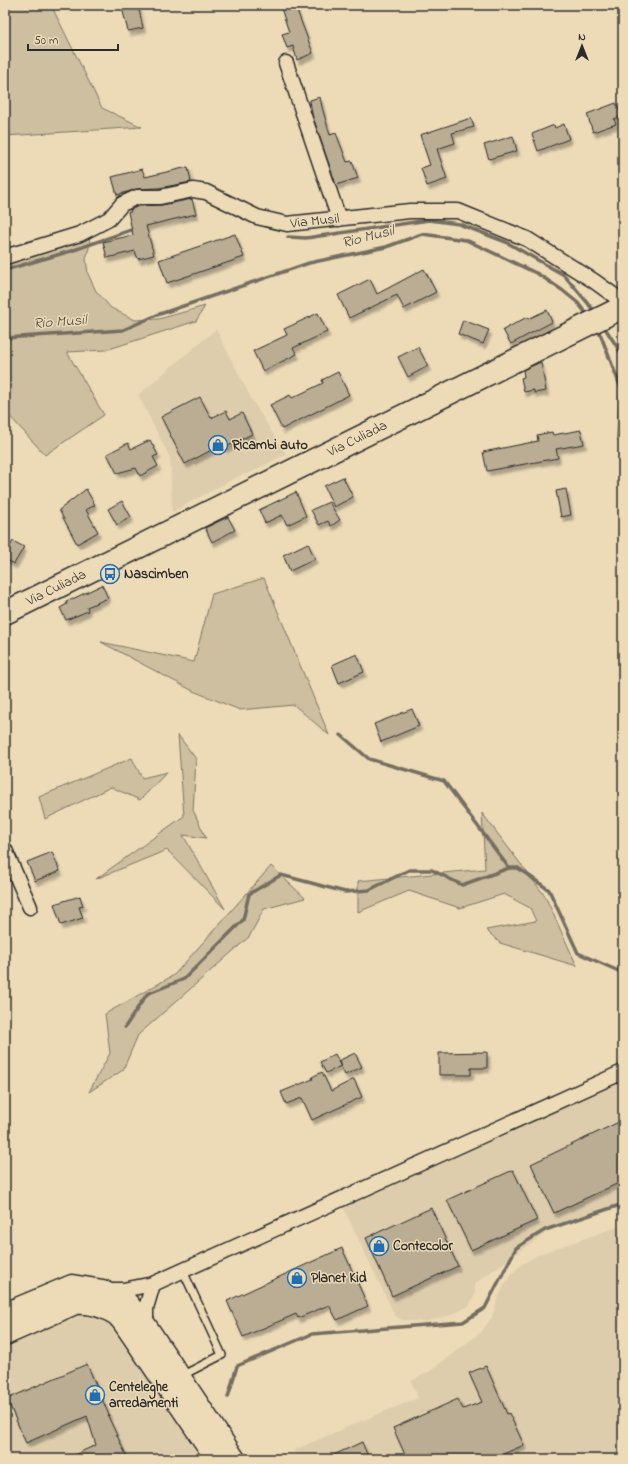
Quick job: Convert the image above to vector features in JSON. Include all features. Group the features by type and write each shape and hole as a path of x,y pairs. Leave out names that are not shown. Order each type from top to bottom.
{"main road":[{"name":"Via Culiada","path":"5,613 589,324 620,307"}],"street":[{"path":"286,63 339,219"},
{"name":"Via Musil","path":"5,257 80,234 109,219 122,204 137,197 160,197 193,190 206,192 257,217 287,224 410,211 458,211 527,239 594,281 620,307"},
{"path":"5,850 30,907"},
{"path":"10,1322 72,1285 103,1290 123,1290 154,1284 623,1072"},
{"path":"146,1325 146,1308 154,1284"},
{"path":"103,1290 128,1303 146,1325 174,1381 220,1457"},
{"path":"10,1322 75,1304 84,1303 95,1306 113,1313 174,1381"}],"lane":[{"path":"174,1381 222,1355 183,1271"}],"shaded area":[{"path":"5,5 51,5 102,108 142,127 5,136"},
{"path":"90,233 89,248 86,259 88,274 96,291 111,308 135,320 159,319 205,306 196,321 106,350 67,352 104,415 45,455 5,411 5,260"},
{"path":"216,329 252,400 286,454 250,473 239,476 172,512 170,458 138,395"},
{"path":"264,578 329,735 294,705 240,710 193,691 101,642 194,662 212,594"},
{"path":"178,735 196,759 193,810 206,838 183,835 225,909 167,850 96,879 184,816"},
{"path":"132,758 142,778 167,772 140,800 111,787 45,819 39,797"},
{"path":"482,813 545,896 577,966 500,943 486,930 536,921 530,908 504,894 460,908 409,891 358,912 358,881 485,869"},
{"path":"271,866 305,898 264,909 249,937 138,1035 123,1070 89,1092 110,1053 105,1014 174,975"},
{"path":"623,1053 623,1205 552,1229 475,1283 475,1294 469,1306 451,1315 423,1322 402,1320 395,1316 340,1201 567,1098 563,1090 615,1068"},
{"path":"623,1225 623,1455 612,1459 293,1459 297,1458 294,1450 418,1398 411,1381 430,1371 481,1332 492,1317 497,1300 504,1286 511,1275 522,1264 542,1253"},
{"path":"70,1309 106,1318 115,1328 166,1400 196,1452 187,1459 5,1459 5,1339"}],"building":[{"path":"138,5 143,28 128,31 122,8"},
{"path":"289,5 295,5 313,53 297,60 293,46 287,48 282,34 289,32 281,8"},
{"path":"320,97 330,135 336,133 347,162 352,161 358,178 336,185 312,114 310,100"},
{"path":"616,103 622,116 614,119 616,124 593,132 587,114"},
{"path":"471,118 474,127 452,133 455,143 437,149 447,179 427,186 421,168 430,165 420,135"},
{"path":"564,124 569,139 538,151 532,134 554,125 555,128"},
{"path":"513,136 517,151 489,159 484,145"},
{"path":"188,167 191,182 159,188 137,189 117,195 112,177 142,169 145,177"},
{"path":"192,199 196,214 146,226 154,255 138,259 135,251 107,258 103,242 133,235 128,212 131,212 130,210 139,206 162,205"},
{"path":"235,234 244,257 167,283 159,260"},
{"path":"424,269 436,292 404,309 397,295 349,318 338,295 370,279 377,294"},
{"path":"547,310 552,322 511,344 503,330 527,317 528,319"},
{"path":"318,313 327,332 293,348 297,354 263,371 253,351 287,335 284,329"},
{"path":"463,320 489,330 483,344 458,334"},
{"path":"418,347 428,366 408,377 398,357"},
{"path":"541,362 546,391 534,393 534,390 524,392 521,378 524,377 523,370"},
{"path":"338,372 349,395 282,429 270,405 290,395 292,398 323,383 322,380"},
{"path":"200,397 211,418 226,411 230,419 242,413 252,434 224,448 223,444 185,464 161,417"},
{"path":"581,430 584,444 556,449 558,458 487,471 483,452 538,441 537,435 552,432 553,435"},
{"path":"150,440 158,455 153,457 158,466 140,476 136,468 117,473 107,454 128,443 131,449"},
{"path":"343,477 353,497 334,507 324,486"},
{"path":"86,489 95,505 86,510 98,532 77,544 59,510"},
{"path":"566,489 571,515 561,517 556,491"},
{"path":"296,492 306,516 287,525 282,515 265,523 259,510"},
{"path":"122,501 131,517 117,525 108,509"},
{"path":"329,502 340,520 331,526 328,521 319,525 311,510"},
{"path":"228,517 235,530 212,542 205,528"},
{"path":"13,541 24,547 14,564 5,559 5,555"},
{"path":"308,543 315,559 290,571 283,555"},
{"path":"102,585 108,598 87,607 88,611 66,620 60,608 67,604 66,602"},
{"path":"357,654 364,672 339,683 332,665"},
{"path":"412,709 419,726 381,742 374,724"},
{"path":"52,852 60,871 35,881 27,862"},
{"path":"80,896 83,906 79,907 83,918 61,925 54,904"},
{"path":"487,1052 487,1068 471,1068 471,1075 439,1075 439,1053"},
{"path":"355,1053 362,1067 345,1075 338,1061"},
{"path":"335,1054 341,1066 326,1073 320,1062"},
{"path":"322,1072 331,1091 354,1079 362,1097 312,1120 302,1098 286,1104 281,1092 313,1079 312,1077"},
{"path":"623,1120 623,1181 554,1213 531,1164"},
{"path":"513,1170 537,1220 471,1250 447,1200"},
{"path":"431,1208 458,1266 392,1296 366,1238"},
{"path":"342,1248 368,1306 337,1320 329,1305 298,1318 296,1314 243,1337 227,1301"},
{"path":"87,1364 109,1415 108,1416 128,1459 65,1459 96,1445 87,1416 26,1443 7,1399"},
{"path":"486,1366 507,1414 509,1413 524,1445 492,1459 407,1459 393,1428 458,1399 463,1409 482,1402 469,1373"},
{"path":"362,1442 369,1459 325,1459"}],"waterway":[{"path":"288,237 306,238 429,220 459,224 506,242 564,275 595,313"},
{"path":"5,270 71,251 134,229"},
{"name":"Rio Musil","path":"5,338 123,330 157,315 309,263 386,247 422,234 466,240 538,274 578,303 588,316"},
{"path":"603,325 623,356"},
{"name":"Rio Musil","path":"596,328 601,336 621,388 618,438 623,443"},
{"path":"341,735 369,759 444,781 509,868"},
{"path":"125,1027 147,994 184,979 243,920 249,894 281,875 345,892 369,890 409,870 432,870 462,885 509,868 518,868 549,890 578,953 623,973"},
{"path":"228,1397 237,1366 312,1334 463,1322 485,1308 516,1248 545,1230 623,1204"}],"place":[{"name":"Ricambi auto","path":"218,445"},
{"name":"Nascimben","path":"110,574"},
{"name":"Contecolor","path":"379,1246"},
{"name":"Planet Kid","path":"297,1278"},
{"name":"Centeleghe arredamenti","path":"95,1395"}]}
